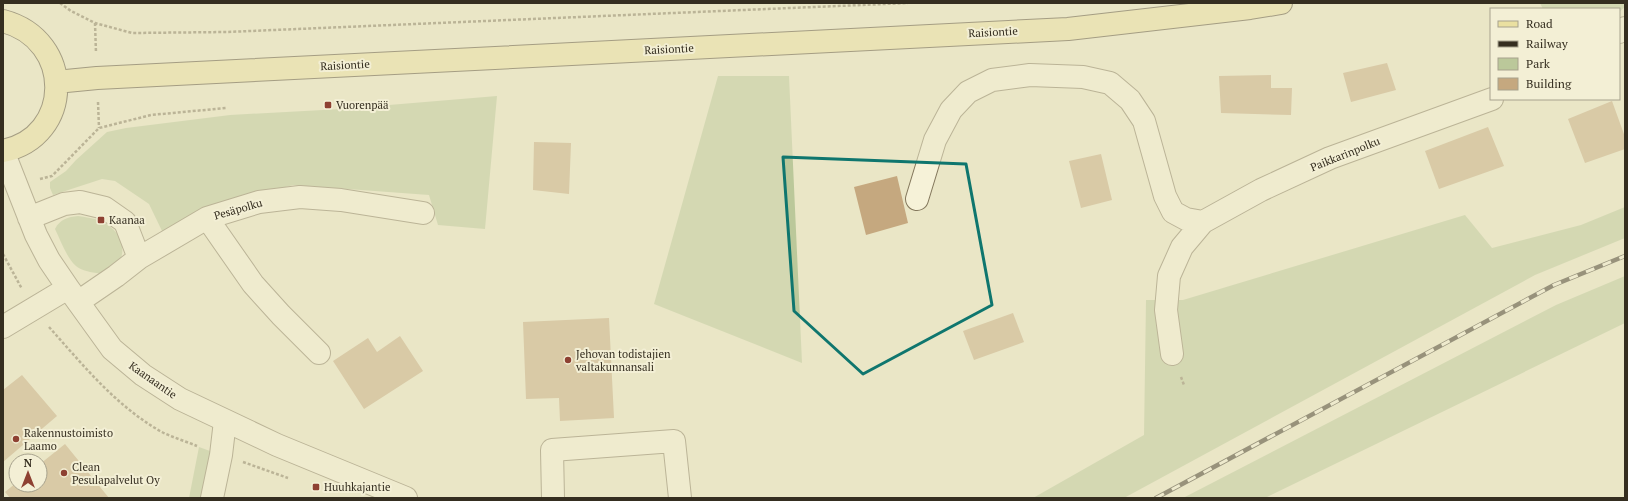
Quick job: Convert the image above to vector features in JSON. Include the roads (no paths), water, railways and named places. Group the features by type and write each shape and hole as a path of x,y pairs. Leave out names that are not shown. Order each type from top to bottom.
{"main road":[{"name":"Raisiontie","path":"56,82 97,78 1068,29 1250,8 1281,3"},
{"path":"3,21 15,24 30,32 42,43 50,57 56,82 54,106 47,120 37,133 24,143 3,151"}],"street":[{"path":"917,199 935,140 951,110 968,92 992,80 1030,75 1083,77 1110,83 1130,100 1144,121 1165,196 1173,212 1186,219 1203,222"},
{"name":"Paikkarinpolku","path":"1203,222 1262,190 1330,158 1490,100"},
{"name":"Kaanaantie","path":"3,151 29,218 49,260 112,349 143,375 180,399 288,450 406,498"},
{"name":"Pesäpolku","path":"3,327 34,309 73,295 116,276 139,258 207,218 259,202 300,197 341,200 423,213"},
{"path":"29,218 64,204 80,202 105,208 124,222 139,258"},
{"path":"207,218 253,284 280,315 319,353"},
{"path":"1172,354 1166,310 1169,276 1182,247 1203,222"},
{"path":"212,498 221,455 225,421"},
{"path":"554,498 552,450 674,440 680,498"}],"railway":[{"path":"1156,498 1554,285 1625,256"}],"place":[{"name":"Vuorenpää","path":"328,105"},
{"name":"Kaanaa","path":"101,220"},
{"name":"Jehovan todistajien valtakunnansali","path":"568,360"},
{"name":"Rakennustoimisto Laamo","path":"16,439"},
{"name":"Clean Pesulapalvelut Oy","path":"64,473"},
{"name":"Huuhkajantie","path":"316,487"}]}
